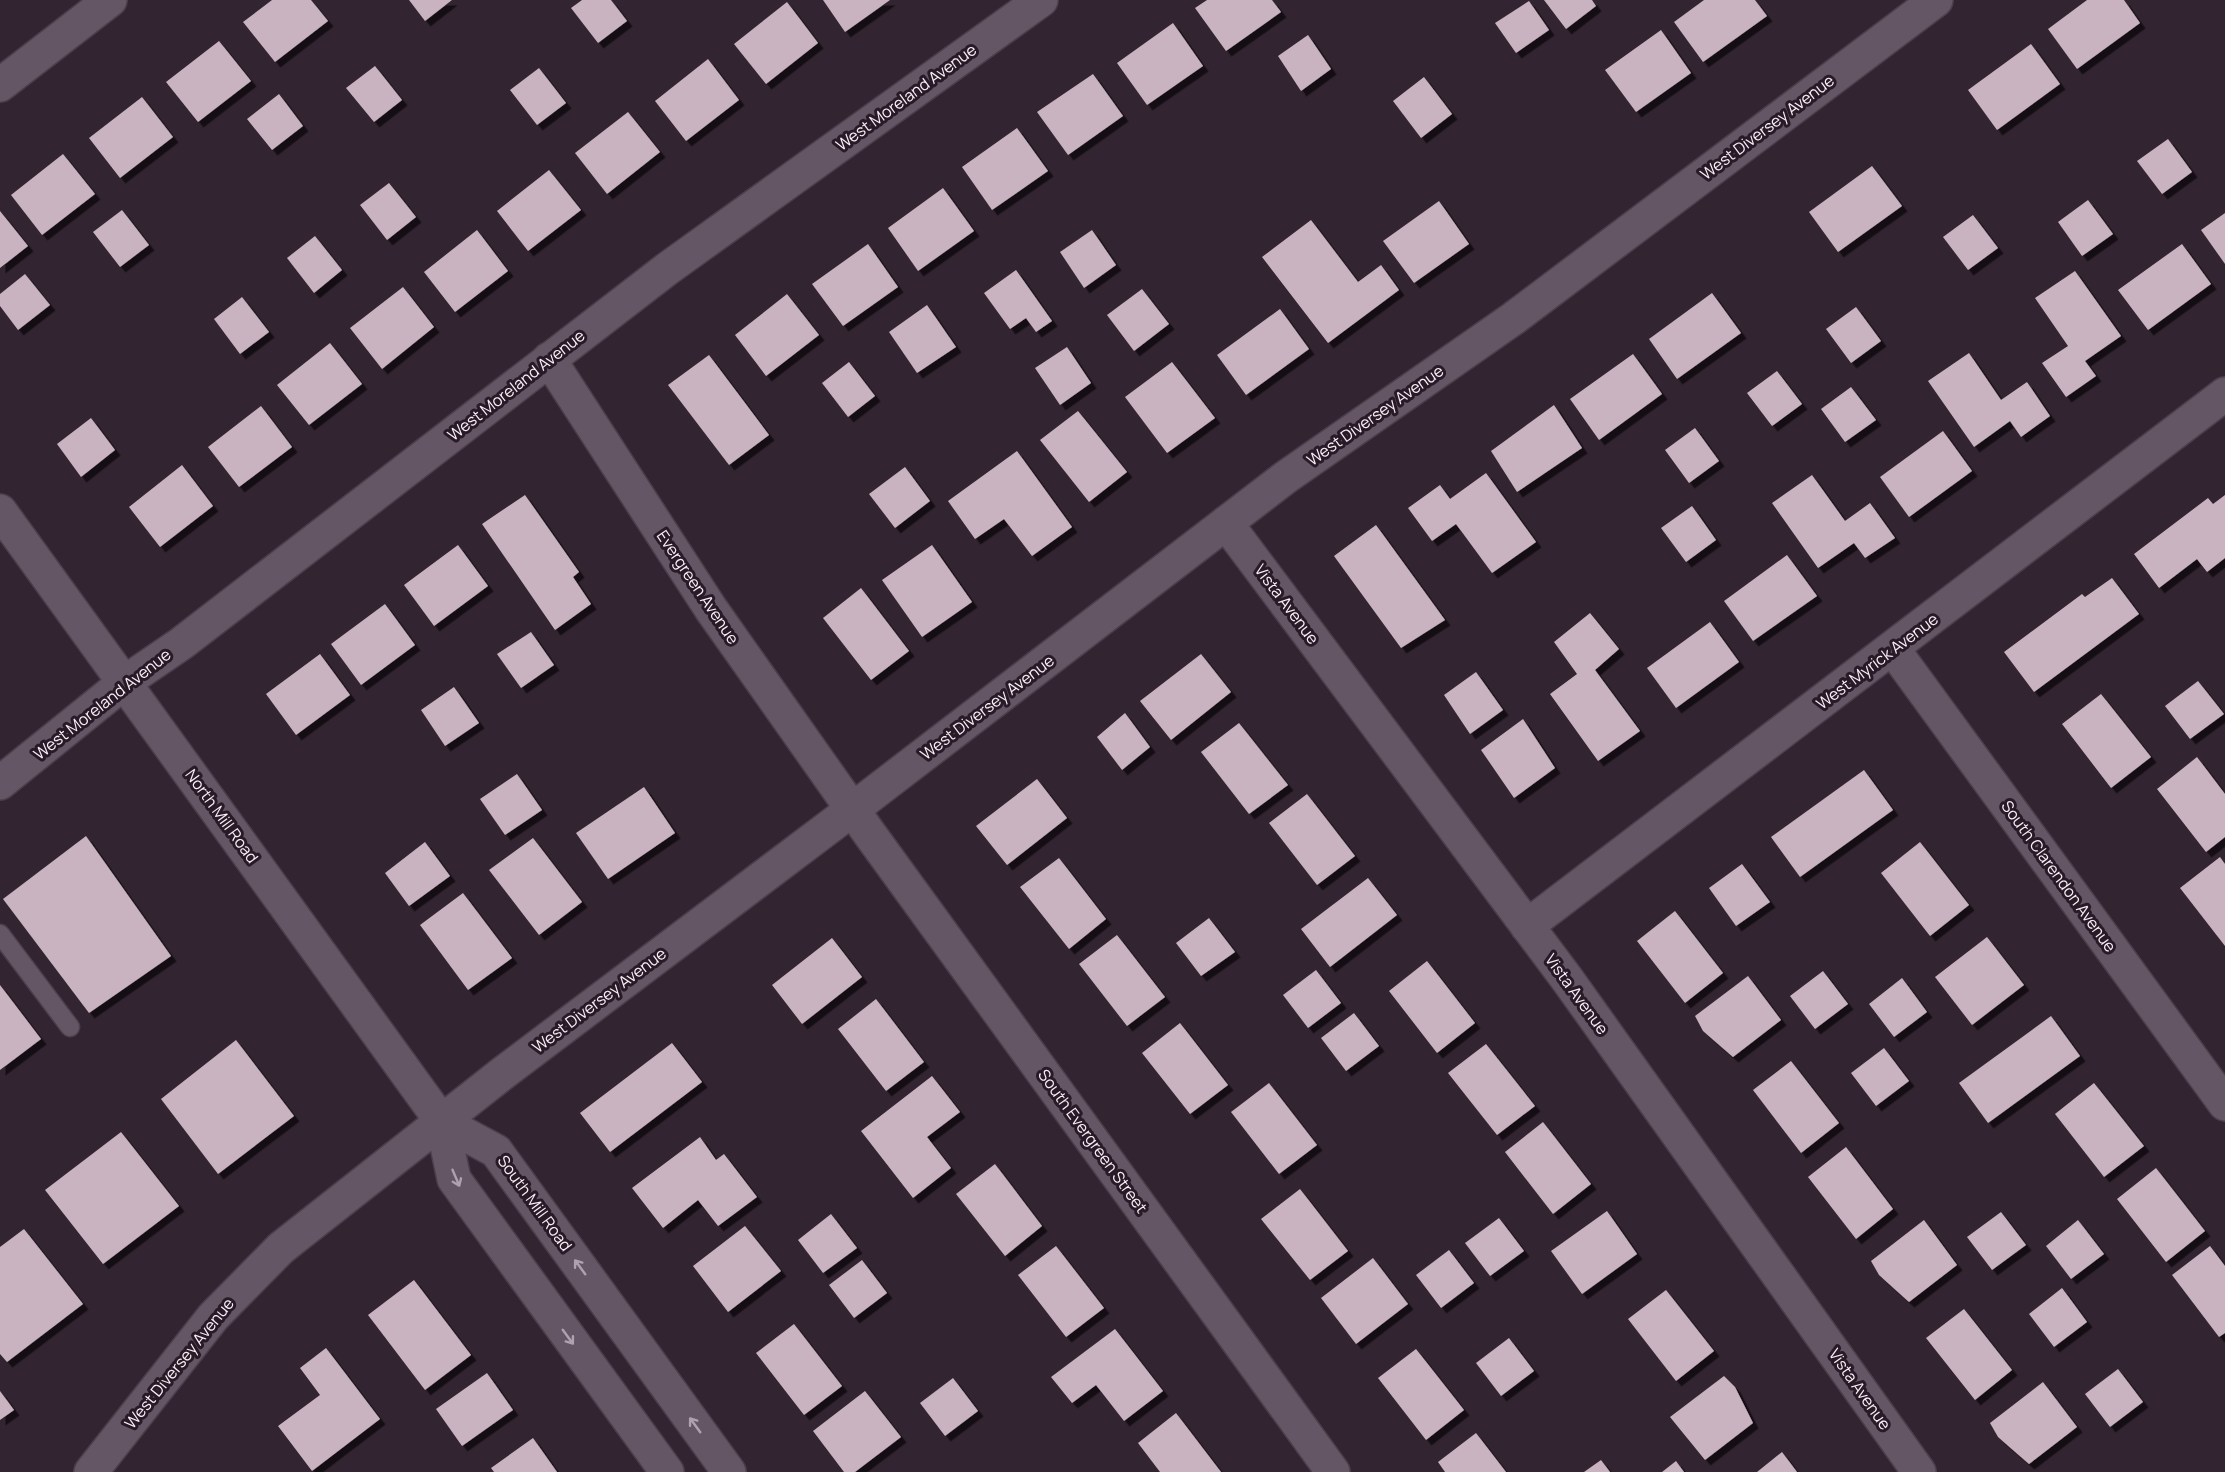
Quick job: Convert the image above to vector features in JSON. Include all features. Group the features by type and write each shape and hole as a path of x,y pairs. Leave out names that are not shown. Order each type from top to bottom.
{"street":[{"path":"0,85 111,0"},
{"name":"West Moreland Avenue","path":"0,783 125,682 182,643 667,268 1041,0"},
{"name":"West Diversey Avenue","path":"91,1472 213,1317 281,1248 442,1122 1286,477 1514,318 1936,0"},
{"name":"Evergreen Avenue","path":"549,359 711,609 853,809"},
{"name":"West Myrick Avenue","path":"1527,926 2225,394"},
{"name":"North Mill Road","path":"0,511 442,1122"},
{"name":"Vista Avenue","path":"1226,523 1581,998 1919,1472"},
{"name":"South Clarendon Avenue","path":"1893,649 2225,1104"},
{"name":"South Evergreen Street","path":"853,809 1333,1472"},
{"path":"442,1122 454,1179 667,1472"},
{"name":"South Mill Road","path":"442,1122 496,1151 729,1472"}],"lane":[{"path":"0,934 70,1027"}],"building":[{"path":"272,0 311,0 328,21 275,62 243,22"},
{"path":"409,0 452,0 425,21"},
{"path":"582,0 611,0 627,21 598,43 571,8"},
{"path":"823,0 890,0 845,32"},
{"path":"1207,0 1272,0 1281,12 1226,51 1195,8"},
{"path":"1544,0 1592,0 1596,6 1566,29"},
{"path":"1704,0 1755,0 1767,16 1703,62 1674,22"},
{"path":"2087,0 2124,0 2140,23 2077,69 2048,29"},
{"path":"1529,1 1549,30 1516,53 1495,23"},
{"path":"787,2 818,43 766,84 734,44"},
{"path":"1173,23 1203,66 1147,105 1117,63"},
{"path":"1661,30 1691,73 1636,112 1605,70"},
{"path":"1308,35 1331,69 1301,91 1278,56"},
{"path":"219,41 251,81 198,122 166,82"},
{"path":"2031,44 2060,84 1997,130 1968,90"},
{"path":"708,59 739,100 686,141 655,101"},
{"path":"375,66 402,100 374,122 346,88"},
{"path":"539,68 566,103 537,125 510,90"},
{"path":"1093,74 1123,116 1068,155 1037,112"},
{"path":"1424,77 1452,114 1421,138 1393,101"},
{"path":"279,94 303,126 272,150 247,119"},
{"path":"142,97 173,137 120,178 89,138"},
{"path":"628,112 660,152 607,194 575,153"},
{"path":"1017,128 1048,171 992,210 962,167"},
{"path":"2168,139 2192,172 2162,194 2137,161"},
{"path":"63,154 95,194 42,235 11,195"},
{"path":"1872,166 1902,206 1838,252 1809,212"},
{"path":"549,170 581,210 528,251 497,211"},
{"path":"389,183 416,217 387,240 360,205"},
{"path":"943,188 974,231 918,271 888,228"},
{"path":"2088,200 2113,234 2082,256 2058,222"},
{"path":"1439,201 1469,244 1414,283 1383,241"},
{"path":"122,210 149,245 120,267 93,232"},
{"path":"0,211 28,246 0,268"},
{"path":"2225,213 2225,264 2201,230"},
{"path":"1973,215 1998,248 1968,270 1943,237"},
{"path":"1311,220 1358,282 1381,265 1399,290 1328,343 1262,257"},
{"path":"477,230 508,271 455,312 424,272"},
{"path":"1092,230 1116,265 1084,288 1060,252"},
{"path":"315,236 342,270 314,293 287,258"},
{"path":"868,244 898,287 843,326 812,284"},
{"path":"2182,244 2211,284 2148,330 2118,290"},
{"path":"1016,270 1052,321 1036,332 1026,318 1010,329 984,293"},
{"path":"2075,271 2121,336 2085,361 2096,376 2066,397 2042,363 2068,346 2035,298"},
{"path":"25,274 50,305 18,330 0,306 0,294"},
{"path":"403,287 434,327 382,369 350,328"},
{"path":"1142,289 1169,324 1134,351 1107,315"},
{"path":"1712,293 1741,333 1677,379 1649,339"},
{"path":"787,294 819,335 766,376 735,335"},
{"path":"242,297 269,332 240,354 214,319"},
{"path":"927,305 956,347 917,373 889,332"},
{"path":"1856,307 1881,341 1851,363 1826,329"},
{"path":"1280,309 1309,349 1246,395 1217,355"},
{"path":"330,343 362,384 309,425 277,385"},
{"path":"1067,347 1091,383 1060,405 1035,368"},
{"path":"1969,353 2001,400 2027,382 2050,416 2021,437 2010,421 1974,447 1928,381"},
{"path":"1633,354 1662,394 1599,440 1570,399"},
{"path":"709,355 769,435 729,465 668,385"},
{"path":"849,362 875,396 848,417 822,383"},
{"path":"1172,362 1215,418 1167,453 1125,397"},
{"path":"1777,371 1802,404 1772,426 1747,393"},
{"path":"1851,387 1876,420 1845,442 1821,409"},
{"path":"1554,405 1582,448 1517,492 1491,451"},
{"path":"261,406 292,447 239,487 208,447"},
{"path":"1078,411 1127,472 1089,502 1040,440"},
{"path":"91,418 115,450 81,477 57,444"},
{"path":"1695,428 1719,461 1689,483 1665,450"},
{"path":"1943,431 1972,471 1909,517 1880,477"},
{"path":"1017,451 1072,527 1032,556 1004,519 975,539 948,501"},
{"path":"182,465 213,506 160,547 129,507"},
{"path":"905,467 930,501 895,528 869,494"},
{"path":"1486,473 1536,542 1492,573 1456,524 1432,541 1408,508 1440,485 1450,499"},
{"path":"1812,475 1845,521 1870,503 1895,538 1865,558 1854,543 1818,568 1772,503"},
{"path":"525,495 579,572 573,577 591,604 555,630 482,524"},
{"path":"2225,495 2225,558 2207,572 2197,559 2159,588 2134,554 2208,498 2213,504"},
{"path":"1692,506 1716,540 1686,562 1661,528"},
{"path":"1376,525 1445,620 1401,648 1334,556"},
{"path":"458,545 488,586 434,626 404,585"},
{"path":"932,545 972,602 922,637 882,580"},
{"path":"1787,555 1817,596 1753,641 1724,601"},
{"path":"2112,578 2139,614 2034,692 2004,652 2082,594 2085,597"},
{"path":"861,588 909,651 871,680 823,618"},
{"path":"385,604 415,645 361,685 331,644"},
{"path":"1590,613 1619,649 1595,670 1640,731 1598,761 1550,694 1577,674 1554,642"},
{"path":"1710,622 1739,662 1676,708 1647,668"},
{"path":"531,632 554,665 521,688 497,654"},
{"path":"320,654 350,695 296,735 266,694"},
{"path":"1201,654 1231,692 1171,740 1140,701"},
{"path":"1476,672 1503,710 1470,734 1444,695"},
{"path":"2198,681 2224,714 2190,739 2165,706"},
{"path":"454,687 479,723 445,746 421,710"},
{"path":"2101,694 2151,757 2111,788 2062,724"},
{"path":"1125,713 1150,747 1122,770 1097,737"},
{"path":"1523,719 1555,768 1514,798 1481,750"},
{"path":"1239,723 1288,785 1249,814 1201,752"},
{"path":"2197,757 2225,794 2225,837 2206,852 2157,789"},
{"path":"1864,770 1893,810 1800,877 1771,837"},
{"path":"517,774 542,810 505,835 480,799"},
{"path":"1037,779 1067,818 1007,865 976,826"},
{"path":"644,787 675,833 608,879 576,833"},
{"path":"1307,794 1355,856 1317,885 1269,823"},
{"path":"86,836 171,956 89,1013 3,899"},
{"path":"533,838 582,902 539,935 489,870"},
{"path":"425,842 450,876 409,906 385,873"},
{"path":"1920,842 1969,905 1930,936 1881,873"},
{"path":"2220,857 2225,864 2225,946 2180,888"},
{"path":"1059,858 1106,919 1069,949 1020,887"},
{"path":"1742,864 1770,902 1736,926 1709,888"},
{"path":"1368,878 1397,915 1330,967 1301,929"},
{"path":"463,893 512,958 468,990 420,925"},
{"path":"1675,911 1723,973 1685,1003 1637,941"},
{"path":"1209,918 1235,952 1201,976 1176,943"},
{"path":"1117,935 1165,997 1127,1026 1079,964"},
{"path":"1987,937 2024,985 1972,1025 1935,977"},
{"path":"832,938 862,977 802,1024 772,985"},
{"path":"1427,961 1475,1023 1437,1053 1389,991"},
{"path":"1316,970 1341,1003 1308,1028 1283,995"},
{"path":"1823,971 1848,1004 1815,1029 1790,996"},
{"path":"1748,976 1781,1020 1733,1057 1703,1031 1695,1016"},
{"path":"1902,978 1927,1012 1894,1037 1869,1004"},
{"path":"0,985 41,1039 0,1070"},
{"path":"876,999 924,1062 886,1091 838,1029"},
{"path":"1354,1013 1379,1046 1346,1071 1321,1038"},
{"path":"2051,1016 2080,1056 1988,1123 1959,1083"},
{"path":"1180,1023 1228,1085 1190,1114 1142,1053"},
{"path":"236,1040 294,1116 218,1174 161,1099"},
{"path":"672,1043 702,1082 610,1152 580,1113"},
{"path":"1486,1044 1535,1106 1497,1135 1448,1073"},
{"path":"1884,1048 1909,1081 1876,1106 1851,1073"},
{"path":"1791,1061 1839,1123 1801,1153 1753,1090"},
{"path":"932,1076 960,1112 927,1137 951,1168 913,1198 861,1131"},
{"path":"1269,1083 1317,1145 1279,1174 1231,1112"},
{"path":"2094,1083 2144,1146 2104,1177 2055,1114"},
{"path":"1543,1122 1591,1184 1553,1214 1505,1152"},
{"path":"121,1132 179,1206 103,1264 45,1190"},
{"path":"700,1137 716,1160 724,1154 757,1197 718,1226 698,1200 663,1228 632,1188"},
{"path":"1846,1147 1893,1209 1856,1239 1808,1177"},
{"path":"995,1164 1042,1226 1005,1256 956,1194"},
{"path":"2156,1168 2205,1231 2166,1262 2117,1199"},
{"path":"1300,1189 1348,1251 1310,1280 1261,1219"},
{"path":"1607,1211 1637,1254 1582,1294 1551,1251"},
{"path":"2001,1212 2026,1245 1992,1270 1967,1237"},
{"path":"831,1214 857,1248 823,1273 798,1240"},
{"path":"1499,1218 1524,1251 1490,1276 1465,1243"},
{"path":"1924,1220 1957,1265 1909,1302 1879,1275 1871,1261"},
{"path":"2078,1220 2104,1254 2071,1279 2046,1246"},
{"path":"745,1226 781,1271 728,1312 693,1266"},
{"path":"24,1229 83,1304 7,1362 0,1354 0,1247"},
{"path":"1056,1246 1104,1308 1066,1337 1018,1275"},
{"path":"2210,1246 2225,1266 2225,1333 2219,1337 2172,1275"},
{"path":"1449,1250 1474,1283 1441,1308 1416,1275"},
{"path":"1373,1258 1408,1304 1356,1344 1321,1298"},
{"path":"862,1260 887,1293 854,1318 829,1285"},
{"path":"414,1280 471,1355 425,1390 368,1315"},
{"path":"2062,1288 2087,1322 2054,1347 2029,1314"},
{"path":"1666,1290 1714,1351 1676,1381 1628,1319"},
{"path":"1964,1309 2012,1370 1975,1400 1926,1338"},
{"path":"794,1324 842,1386 804,1415 756,1353"},
{"path":"1115,1329 1163,1391 1124,1421 1096,1385 1072,1403 1051,1377"},
{"path":"1509,1338 1534,1371 1501,1396 1476,1363"},
{"path":"326,1348 380,1419 312,1471 278,1426 320,1395 300,1368"},
{"path":"1416,1349 1464,1410 1426,1440 1378,1378"},
{"path":"2118,1369 2143,1402 2110,1427 2085,1394"},
{"path":"487,1373 513,1410 462,1446 436,1409"},
{"path":"1724,1376 1735,1387 1753,1423 1705,1460 1670,1417"},
{"path":"953,1378 978,1411 945,1436 920,1403"},
{"path":"2043,1382 2077,1427 2029,1464 1998,1437 1990,1423"},
{"path":"0,1391 14,1410 0,1420"},
{"path":"865,1391 901,1437 855,1472 844,1472 813,1431"},
{"path":"1176,1413 1221,1472 1160,1472 1138,1443"},
{"path":"1476,1433 1506,1472 1445,1472 1438,1462"},
{"path":"533,1438 557,1472 494,1472 491,1468"},
{"path":"1782,1452 1797,1472 1757,1472"},
{"path":"1601,1460 1610,1472 1584,1472"},
{"path":"1676,1461 1684,1472 1662,1472"}]}
